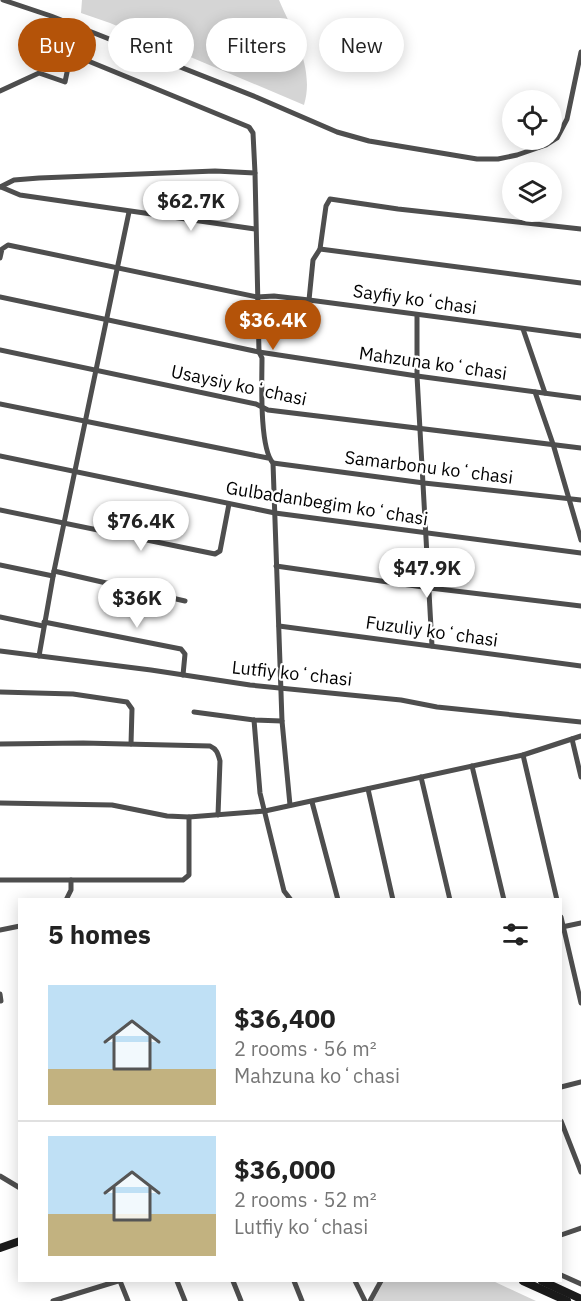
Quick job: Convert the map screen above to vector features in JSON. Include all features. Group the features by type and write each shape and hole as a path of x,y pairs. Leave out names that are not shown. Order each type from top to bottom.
{"main road":[{"path":"0,1248 18,1242"},
{"path":"525,1282 567,1301"},
{"path":"544,1282 579,1300"}],"street":[{"path":"3,0 51,16 245,92 337,132 369,141 477,159 498,159 517,155 546,145 557,138 567,119 581,52"},
{"path":"0,92 40,73 64,83 70,58 76,56 245,124 253,133 256,297 259,352 262,358 262,407 266,452 271,460 275,513 282,721 290,805"},
{"path":"1,187 14,180 39,178 215,171 255,173"},
{"path":"1,187 20,195 255,229"},
{"path":"309,300 313,260 320,249 326,206 328,201 333,199 398,209 581,229"},
{"path":"39,656 129,212"},
{"name":"Sayfiy koʻchasi","path":"1,255 4,247 8,245 256,297 274,296 309,300 581,336"},
{"path":"320,249 581,282"},
{"name":"Mahzuna koʻchasi","path":"0,297 259,352 581,398"},
{"path":"417,315 417,376 432,646"},
{"path":"523,329 545,393"},
{"name":"Usaysiy koʻchasi","path":"0,350 256,404 268,410 581,448"},
{"path":"535,392 581,540"},
{"name":"Samarbonu koʻchasi","path":"0,404 271,460 424,483 581,500"},
{"name":"Gulbadanbegim koʻchasi","path":"0,456 275,513 426,535 581,553"},
{"path":"0,510 217,554 220,551 229,504"},
{"path":"0,565 185,601"},
{"path":"276,566 581,606"},
{"path":"0,617 182,648 185,654 183,675"},
{"name":"Fuzuliy koʻchasi","path":"279,626 581,666"},
{"name":"Lutfiy koʻchasi","path":"0,651 274,688 401,700 437,707 581,722"},
{"path":"0,692 73,694 127,702 132,709 131,744"},
{"path":"194,712 254,720 282,721"},
{"path":"254,720 260,793 284,891 289,898"},
{"path":"0,803 112,805 167,816 189,817 265,811 523,754 581,736"},
{"path":"572,739 581,777"},
{"path":"0,744 131,744 215,748 220,761 218,815"},
{"path":"523,754 557,898"},
{"path":"472,766 504,898"},
{"path":"421,777 450,898"},
{"path":"368,789 393,898"},
{"path":"312,802 337,898"},
{"path":"0,880 186,879 189,875 189,817"},
{"path":"67,898 72,880"},
{"path":"581,922 562,927 581,1003"},
{"path":"0,930 18,926"},
{"path":"0,994 0,1001"},
{"path":"562,1087 581,1082"},
{"path":"562,1124 581,1172"},
{"path":"0,1176 18,1187"},
{"path":"562,1235 581,1228"},
{"path":"562,1275 581,1284"},
{"path":"53,1301 73,1298 116,1282"},
{"path":"119,1282 128,1301"},
{"path":"177,1282 185,1301"},
{"path":"233,1282 241,1301"},
{"path":"294,1282 302,1301"},
{"path":"356,1282 365,1301"},
{"path":"370,1301 380,1282"}],"shaded area":[{"path":"82,0 279,0 287,18 206,18 206,64 194,59 194,18 108,18 108,22 81,13"},
{"path":"226,72 306,72 307,91 304,105"},
{"path":"383,1282 495,1282 536,1301 373,1301"}]}
